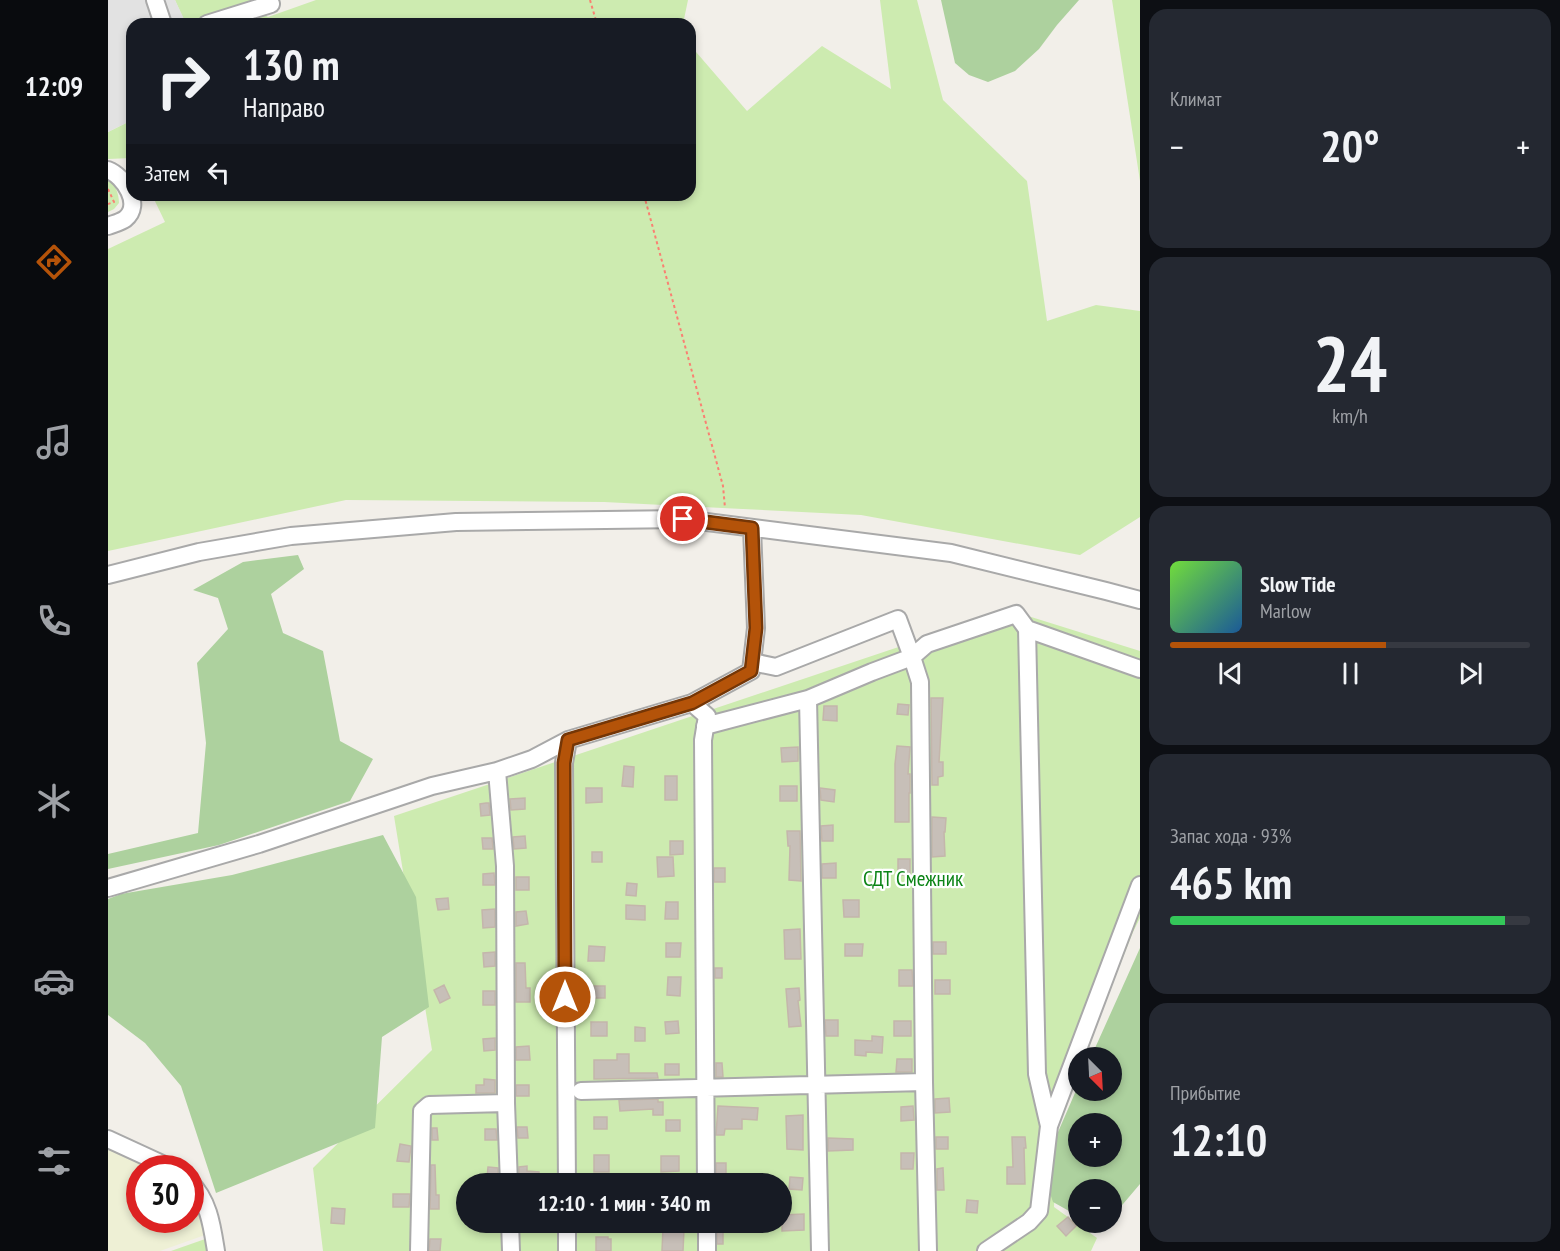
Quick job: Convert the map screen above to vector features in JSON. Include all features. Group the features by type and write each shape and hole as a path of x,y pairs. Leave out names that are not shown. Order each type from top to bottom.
{"street":[{"path":"155,0 161,18"},
{"path":"226,18 271,4"},
{"path":"108,170 118,175 126,186"},
{"path":"109,213 125,219 133,208 132,201"},
{"path":"108,575 199,552 291,536 456,522 683,519 951,553 1140,600"},
{"path":"108,888 259,844 432,786 497,771 532,759 568,740 692,703 751,671 756,628 752,528"},
{"path":"705,726 808,699 912,657 927,644 1016,614 1027,629 1140,669"},
{"path":"752,662 776,667 898,619 920,682 928,1251"},
{"path":"1027,629 1037,1074 1049,1126"},
{"path":"808,699 820,1251"},
{"path":"692,703 707,716 703,740 706,1173"},
{"path":"567,1173 564,763 568,740"},
{"path":"497,771 505,866 509,1173"},
{"path":"986,1251 1029,1222 1039,1211 1049,1126 1140,885"},
{"path":"581,1091 924,1082"},
{"path":"419,1251 422,1111 429,1105 506,1103"},
{"path":"108,1139 143,1155"},
{"path":"204,1204 210,1217 216,1251"},
{"path":"510,1233 511,1251"},
{"path":"567,1233 567,1251"},
{"path":"707,1233 707,1251"}],"path":[{"path":"590,0 595,18"},
{"path":"108,189 114,202 109,213"},
{"path":"646,201 723,486 726,525"}],"green space":[{"path":"175,0 265,0 203,18 183,18"},
{"path":"316,0 688,0 684,18 250,18 263,14 268,17"},
{"path":"880,0 917,0 943,100 1027,181 1047,321 1096,305 1140,311 1140,517 1080,555 861,515 604,502 346,500 108,551 108,249 165,222 155,201 696,201 696,52 747,111 822,46 891,89"},
{"path":"941,0 1079,0 1039,49 1015,71 988,82 969,75 955,63"},
{"path":"1112,0 1140,0 1140,181"},
{"path":"126,123 126,158 108,159 108,132"},
{"path":"108,178 116,189 119,203 108,212"},
{"path":"298,555 304,569 271,594 283,633 323,651 340,741 373,759 350,801 219,845 108,869 108,854 198,833 206,743 197,663 228,629 218,598 193,590 243,562"},
{"name":"СДТ Смежник","path":"1009,610 1140,651 1140,918 1088,1047 1068,1047 1068,1097 1058,1122 1054,1207 1068,1217 1068,1233 1090,1233 1097,1238 1091,1251 323,1251 313,1168 432,1050 394,816"},
{"path":"383,835 416,897 429,1007 382,1037 375,1128 216,1193 181,1086 145,1043 108,1015 108,899 121,894 232,875"},
{"path":"1140,948 1140,1184 1122,1205 1122,1179 1068,1179 1068,1210 1053,1202 1042,1169 1071,1101 1122,1101 1122,1047 1095,1047"},
{"path":"108,1147 126,1155 126,1233 204,1232 205,1235 160,1251 108,1251"},
{"path":"208,1238 210,1251 171,1251"}],"shaded area":[{"path":"108,0 175,0 184,18 126,18 126,123 108,132"}],"building":[{"path":"931,698 943,698 939,762 943,762 943,776 938,777 938,785 932,785"},
{"path":"898,704 909,705 908,715 897,714"},
{"path":"824,706 837,706 837,721 823,720"},
{"path":"897,746 910,747 909,822 895,822"},
{"path":"798,747 798,761 782,762 781,748"},
{"path":"624,766 634,767 633,787 622,786"},
{"path":"665,776 677,776 677,800 665,800"},
{"path":"780,786 797,786 797,801 780,801"},
{"path":"586,788 602,788 602,802 586,803"},
{"path":"820,788 835,790 834,802 821,800"},
{"path":"525,798 525,809 511,810 510,799"},
{"path":"489,803 490,815 481,816 480,804"},
{"path":"932,817 946,818 945,856 932,857"},
{"path":"833,825 833,841 822,841 821,826"},
{"path":"787,831 800,831 801,881 789,880 790,846 788,846"},
{"path":"525,836 526,848 514,849 513,837"},
{"path":"482,838 492,838 493,849 483,849"},
{"path":"670,841 683,841 683,854 670,855"},
{"path":"592,852 602,852 602,862 592,862"},
{"path":"657,857 673,857 674,876 658,877"},
{"path":"898,859 910,859 910,875 898,875"},
{"path":"836,863 836,878 822,878 822,864"},
{"path":"714,868 725,868 725,882 714,882"},
{"path":"494,873 495,885 483,885 483,874"},
{"path":"516,877 529,877 529,890 516,890"},
{"path":"627,883 637,884 636,896 626,895"},
{"path":"448,898 449,909 438,910 436,899"},
{"path":"843,900 859,900 859,917 844,917"},
{"path":"666,902 678,902 678,919 665,919"},
{"path":"626,905 645,906 645,920 626,919"},
{"path":"495,909 495,927 483,928 482,910"},
{"path":"526,911 528,924 516,926 516,912"},
{"path":"800,929 801,959 785,959 784,930"},
{"path":"933,942 946,942 946,954 933,954"},
{"path":"666,943 681,943 680,957 666,957"},
{"path":"845,944 863,944 862,956 845,956"},
{"path":"589,946 605,947 604,961 588,961"},
{"path":"495,952 495,966 484,967 483,953"},
{"path":"516,963 525,963 526,988 530,988 530,1002 516,1002"},
{"path":"715,968 722,968 722,978 715,978"},
{"path":"899,970 912,970 913,986 899,986"},
{"path":"668,977 681,977 680,996 667,995"},
{"path":"935,980 950,980 950,994 935,994"},
{"path":"444,985 450,998 440,1003 434,990"},
{"path":"589,986 605,986 605,998 589,998"},
{"path":"799,988 801,1026 789,1027 786,989"},
{"path":"483,991 495,991 495,1005 483,1005"},
{"path":"825,1020 838,1020 838,1036 826,1036"},
{"path":"678,1021 679,1033 666,1034 665,1022"},
{"path":"894,1021 911,1021 911,1036 894,1036"},
{"path":"591,1022 607,1022 607,1036 591,1036"},
{"path":"635,1027 645,1028 645,1041 635,1041"},
{"path":"872,1036 883,1037 882,1053 866,1052 866,1056 855,1055 855,1040 872,1041"},
{"path":"495,1038 495,1050 484,1051 483,1039"},
{"path":"529,1046 530,1060 516,1060 516,1047"},
{"path":"617,1054 629,1054 629,1073 657,1073 658,1078 594,1079 594,1060 617,1060"},
{"path":"897,1059 912,1059 912,1072 896,1072"},
{"path":"716,1063 722,1063 723,1077 716,1077"},
{"path":"665,1064 679,1064 679,1075 665,1075"},
{"path":"484,1079 495,1080 495,1093 476,1093 476,1085 484,1085"},
{"path":"516,1085 529,1085 529,1096 516,1096"},
{"path":"949,1098 950,1112 935,1113 935,1099"},
{"path":"658,1099 658,1102 663,1102 663,1115 653,1115 653,1109 620,1111 619,1100"},
{"path":"718,1106 758,1108 757,1120 742,1119 742,1129 725,1129 724,1135 716,1135"},
{"path":"913,1106 914,1120 901,1121 901,1107"},
{"path":"803,1115 803,1150 787,1149 786,1116"},
{"path":"594,1117 607,1117 607,1129 594,1129"},
{"path":"666,1120 680,1120 680,1131 666,1131"},
{"path":"517,1127 527,1127 528,1138 518,1138"},
{"path":"432,1128 437,1128 438,1140 432,1140"},
{"path":"485,1129 496,1129 497,1140 485,1140"},
{"path":"936,1137 948,1137 948,1149 936,1149"},
{"path":"1012,1137 1025,1137 1025,1184 1007,1184 1007,1167 1013,1167"},
{"path":"828,1138 853,1139 853,1150 828,1151"},
{"path":"400,1144 411,1146 409,1162 397,1161"},
{"path":"901,1153 914,1153 913,1169 901,1169"},
{"path":"594,1155 609,1155 609,1172 594,1172"},
{"path":"661,1156 679,1156 679,1171 661,1172"},
{"path":"716,1163 726,1163 726,1173 716,1173"},
{"path":"431,1165 435,1165 439,1209 430,1209"},
{"path":"527,1166 527,1171 539,1173 519,1173 519,1167"},
{"path":"488,1167 498,1168 498,1173 487,1173"},
{"path":"943,1168 944,1190 937,1190 937,1169"},
{"path":"792,1177 803,1178 802,1190 792,1189"},
{"path":"393,1194 410,1194 409,1207 393,1207"},
{"path":"967,1200 978,1201 977,1213 966,1212"},
{"path":"332,1208 345,1209 344,1224 331,1223"},
{"path":"804,1214 804,1230 792,1231 792,1215"},
{"path":"1068,1217 1069,1233 1066,1236 1057,1226"},
{"path":"663,1233 684,1233 683,1251 662,1251"},
{"path":"717,1233 723,1233 723,1244 717,1244"},
{"path":"596,1237 611,1239 611,1251 596,1251"},
{"path":"430,1239 441,1239 440,1251 429,1251"}],"route":[{"path":"565,997 564,763 568,740 692,703 751,671 756,628 752,528 683,519"}]}
